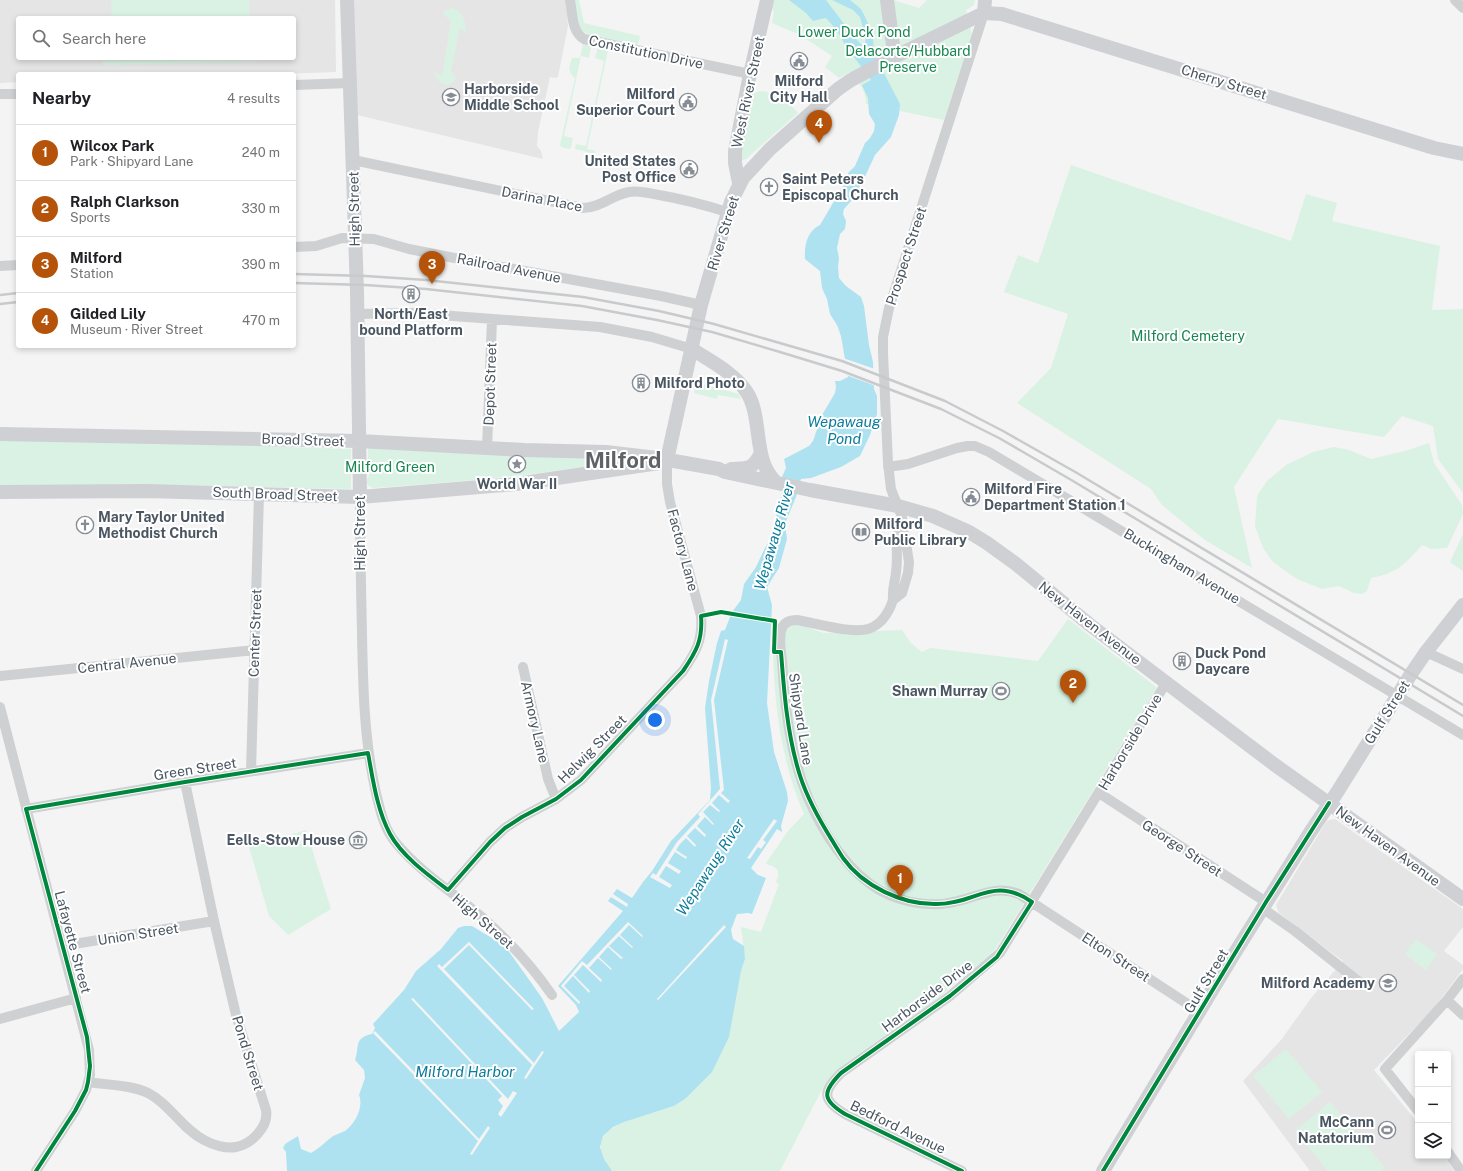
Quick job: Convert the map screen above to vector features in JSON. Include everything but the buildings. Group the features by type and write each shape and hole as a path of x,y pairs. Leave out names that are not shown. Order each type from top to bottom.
{"main road":[{"name":"High Street","path":"347,0 353,160 360,497"},
{"name":"West River Street","path":"739,183 735,163 735,151 750,74 767,0"},
{"path":"887,0 893,45 890,59"},
{"name":"River Street","path":"667,460 702,306 727,212 739,183 749,170 770,149 850,80 985,6"},
{"name":"Cherry Street","path":"985,6 1002,14 1434,148 1463,154"},
{"path":"692,349 729,374 746,390 751,403 761,453 767,472 779,483"},
{"name":"Broad Street","path":"0,434 359,441 487,448 606,452 667,460"},
{"path":"603,471 606,452"},
{"path":"719,469 749,468 754,465 761,453"},
{"name":"New Haven Avenue","path":"667,460 719,469 725,472 801,488 898,506 933,516 958,526 987,543 1016,564 1090,625 1166,683 1463,899"},
{"name":"South Broad Street","path":"0,492 146,491 360,497 516,484 657,463 667,460"},
{"name":"Gulf Street","path":"1103,1171 1264,905 1397,694 1426,652 1463,605"}],"street":[{"name":"Constitution Drive","path":"570,0 575,30 580,37 584,39 750,74"},
{"path":"1455,0 1463,8"},
{"name":"Prospect Street","path":"898,506 891,489 888,467 883,353 883,337 886,319 985,6"},
{"path":"296,85 350,83"},
{"path":"0,94 16,94"},
{"name":"Darina Place","path":"353,160 583,208 591,208 628,192 636,191 667,196 727,212"},
{"name":"Railroad Avenue","path":"296,247 316,246 334,239 355,237 374,239 490,265 653,294 702,306"},
{"path":"0,266 16,265"},
{"path":"356,314 413,313 472,316 492,320 600,327 652,337 692,349"},
{"name":"Depot Street","path":"487,448 492,320"},
{"name":"Buckingham Avenue","path":"888,467 908,464 957,448 968,446 975,446 989,452 1397,694 1463,735"},
{"name":"Factory Lane","path":"667,460 668,493 701,616 702,628 700,640"},
{"name":"Center Street","path":"251,771 259,494"},
{"name":"High Street","path":"360,497 363,679 368,753 380,808 390,835 416,864 483,919 510,944 538,975 552,994"},
{"name":"Shipyard Lane","path":"898,506 902,517 902,525 897,536 896,572 892,589 893,600 882,619 867,630 845,629 797,620 790,620 785,623 782,628 781,652 785,695 789,730 798,770 810,801 843,857 871,884 894,897 936,904 950,903 982,893 1010,890 1032,902"},
{"name":"Helwig Street","path":"448,890 490,842 505,828 556,799 574,786 683,671 693,656 700,640"},
{"name":"Central Avenue","path":"0,676 255,650"},
{"path":"1426,652 1463,669"},
{"name":"Armory Lane","path":"523,667 548,779 556,799"},
{"name":"Harborside Drive","path":"828,1098 828,1089 841,1073 950,996 997,957 1166,683"},
{"name":"Lafayette Street","path":"0,707 89,1050 90,1066 86,1090 75,1111 36,1171"},
{"name":"Green Street","path":"26,809 368,753"},
{"name":"Pond Street","path":"88,1082 136,1089 150,1094 160,1101 198,1136 214,1145 237,1147 247,1142 260,1130 266,1119 266,1110 236,1015 214,921 185,782"},
{"name":"George Street","path":"1099,793 1264,905 1358,981"},
{"name":"Elton Street","path":"1032,902 1200,1012"},
{"name":"Union Street","path":"62,946 214,921"},
{"path":"1415,1107 1385,1069 1463,979"},
{"path":"0,1019 76,998"},
{"path":"1446,1000 1463,1015"},
{"name":"Bedford Avenue","path":"828,1098 831,1104 845,1114 962,1171"},
{"path":"1451,1156 1461,1171"}],"shaded area":[{"path":"0,0 335,0 336,72 296,73 296,72 16,72 16,82 0,83"},
{"name":"Harborside Middle School","path":"352,0 566,0 568,26 558,77 550,77 538,132 537,146 541,151 543,159 357,115"},
{"name":"Milford Academy","path":"1335,819 1463,909 1463,927 1444,951 1463,965 1463,969 1434,1008 1374,1070 1415,1119 1415,1159 1447,1159 1454,1171 1310,1171 1243,1081 1281,1040 1312,997 1343,961 1279,913 1276,905 1326,822"}],"green space":[{"path":"111,0 249,0 250,16 112,16"},
{"path":"575,0 579,0 584,23 640,36 638,45 606,40 584,32 579,25"},
{"name":"Delacorte/Hubbard Preserve","path":"774,0 893,0 919,8 927,0 975,0 974,5 966,10 972,34 944,120 866,104 865,95 861,87 850,72 839,78 825,67 832,56 800,35 772,23 774,11 771,10"},
{"path":"452,8 456,9 463,17 466,32 460,28 451,71 456,78 449,85 443,84 439,81 434,71 442,76 451,21 443,14 445,11"},
{"path":"583,44 591,46 589,58 581,56 564,136 573,138 571,148 569,149 561,147 560,145 575,78 570,71 570,67 572,58 580,58"},
{"path":"598,47 608,50 587,149 595,151 595,154 575,149 576,144 586,146 604,61 595,58"},
{"path":"105,60 261,60 103,65 103,61 106,61"},
{"path":"762,91 782,99 791,105 798,113 743,160 740,155 753,93"},
{"name":"Milford Cemetery","path":"1071,165 1291,241 1306,194 1337,203 1332,221 1440,246 1432,310 1463,309 1463,493 1438,459 1433,426 1402,416 1384,437 1278,419 1234,487 1252,568 1205,540 1162,505 1151,489 1017,403 1051,368 1068,314 1004,292 1018,255 1038,263"},
{"path":"696,382 739,394 741,399 718,395 717,399 694,393"},
{"name":"Milford Green","path":"0,438 351,449 351,489 187,485 0,485"},
{"path":"1429,443 1434,463 1462,505 1463,514 1447,548 1431,549 1422,545 1400,567 1388,573 1371,578 1367,591 1362,594 1354,593 1339,586 1322,589 1297,579 1273,562 1263,548 1255,526 1257,496 1267,481 1286,465 1313,452 1334,447 1349,450 1371,459 1405,451"},
{"name":"Milford Green","path":"368,447 595,458 596,460 594,465 562,470 455,482 374,488 370,487 366,483 371,469 368,458"},
{"path":"1463,534 1463,571 1450,562"},
{"path":"1068,619 1156,687 1156,689 996,948 991,954 938,998 834,1073 818,1097 780,1171 612,1171 602,1155 601,1142 607,1133 618,1125 674,1106 685,1099 745,959 741,927 761,932 779,884 776,882 778,870 766,863 788,831 804,814 788,768 778,720 774,672 773,623 804,626 824,633 902,630 911,643 922,652 930,648 1038,661"},
{"path":"306,830 331,909 288,935 269,916 249,847"},
{"path":"1416,939 1437,954 1426,970 1405,954"},
{"path":"1286,1049 1322,1092 1289,1119 1253,1076"},
{"path":"1330,1102 1385,1168 1381,1171 1328,1171 1295,1131"}],"water":[{"name":"Milford Harbor","path":"789,0 826,0 854,37 864,47 867,33 863,28 860,17 853,10 832,0 850,0 861,9 873,39 874,54 900,104 899,115 891,137 875,155 862,183 852,200 844,209 843,214 846,221 845,229 840,234 837,248 839,258 839,278 846,286 861,297 864,306 869,345 873,362 874,389 877,396 877,414 870,435 860,456 841,467 811,478 801,479 785,525 787,539 779,568 767,587 772,605 767,703 774,752 787,792 788,801 781,826 782,832 777,829 751,868 758,875 766,878 752,914 737,914 731,930 733,939 744,946 745,959 741,971 729,1037 712,1072 685,1099 674,1106 624,1122 613,1127 603,1136 600,1147 604,1159 612,1171 287,1171 286,1152 283,1148 285,1144 298,1136 301,1149 311,1153 333,1136 349,1128 355,1120 358,1115 360,1105 359,1095 365,1078 364,1070 355,1060 358,1044 362,1038 372,1034 375,1028 373,1024 404,990 416,971 441,949 458,928 472,926 505,946 542,998 559,1031 579,1012 576,1005 558,986 623,911 608,901 611,897 627,907 628,904 613,894 617,889 632,898 652,871 671,841 710,800 711,788 705,708 717,643 721,631 725,630 732,612 741,600 744,584 756,567 770,540 782,493 782,477 786,468 784,459 809,446 813,441 822,415 835,393 835,381 840,381 848,377 841,336 837,325 830,314 827,299 822,288 820,271 805,259 807,239 812,231 820,225 846,181 848,173 855,166 865,143 874,131 875,124 869,114 868,98 862,85 871,80 845,45 838,32 827,19 825,18 813,21 806,13"}],"pier":[{"path":"843,358 875,369 876,386 846,375"},
{"path":"725,639 728,640 714,700 724,790 721,793 730,801 728,803 719,795 712,803 720,811 719,812 710,805 703,812 714,824 713,825 705,817 697,826 706,835 705,837 695,828 687,836 696,845 695,847 686,838 680,844 676,850 687,857 686,859 675,852 668,863 681,871 679,874 666,866 659,877 672,885 670,888 650,877 653,873 656,875 677,842 700,817 698,814 720,789 711,700"},
{"path":"774,819 777,821 763,840 766,842 761,849 758,847 750,859 747,858"},
{"path":"628,922 643,936 642,937 629,925 620,935 633,947 632,948 619,936 609,946 623,958 621,959 608,947 599,957 612,969 611,970 598,958 589,968 602,980 601,982 583,965 574,975 590,991 589,993 573,976 564,986 580,1002 579,1004 561,986 582,961 587,965"},
{"path":"724,925 726,927 658,1000 657,999"},
{"path":"469,942 534,1009 532,1010 469,945 444,969 534,1063 542,1051 544,1052 526,1079 524,1078 532,1065 437,966 439,964 442,967"},
{"path":"413,998 508,1099 513,1091 517,1093 501,1117 498,1114 503,1106 498,1100 502,1096 411,999"},
{"path":"375,1031 479,1139 488,1126 490,1128 472,1155 470,1154 478,1141 373,1033"}],"railway":[{"path":"296,274 366,276 426,280 583,297 659,311 714,324 842,361 945,401 1003,431 1077,473 1463,705"},
{"path":"296,283 365,285 426,289 582,306 712,332 842,371 941,409 999,438 1463,716"},
{"path":"0,295 16,293"},
{"path":"0,304 16,302"}],"cycle path":[{"path":"36,1171 75,1111 86,1090 90,1066 87,1037 26,809 368,753 379,805 390,834 408,857 448,890 490,842 505,828 556,799 581,780 683,671 692,658 700,639 701,616 721,612 775,621 774,652 781,652 789,726 794,755 800,777 818,817 841,855 851,868 861,877 884,892 910,901 937,904 951,903 984,893 1006,891 1018,894 1032,902 997,957 950,996 841,1073 830,1085 828,1091 827,1095 829,1100 837,1109 845,1114 962,1171"},
{"path":"1103,1171 1266,902 1329,803"}],"place":[{"name":"Milford City Hall","path":"799,61"},
{"name":"Harborside Middle School","path":"451,97"},
{"name":"Milford Superior Court","path":"688,102"},
{"name":"Gilded Lily","path":"819,143"},
{"name":"United States Post Office","path":"689,169"},
{"name":"Saint Peters Episcopal Church","path":"769,187"},
{"name":"Milford","path":"432,284"},
{"name":"North/East bound Platform","path":"411,294"},
{"name":"Milford Photo","path":"641,383"},
{"name":"World War II","path":"517,464"},
{"name":"Milford Fire Department Station 1","path":"971,497"},
{"name":"Mary Taylor United Methodist Church","path":"85,525"},
{"name":"Milford Public Library","path":"861,532"},
{"name":"Duck Pond Daycare","path":"1182,661"},
{"name":"Shawn Murray","path":"1001,691"},
{"name":"Ralph Clarkson","path":"1073,703"},
{"name":"Eells-Stow House","path":"358,840"},
{"name":"Wilcox Park","path":"900,898"},
{"name":"Milford Academy","path":"1388,983"},
{"name":"McCann Natatorium","path":"1387,1130"}],"district":[{"name":"Milford","path":"623,460"}],"park label":[{"name":"Lower Duck Pond","path":"854,32"}],"water label":[{"name":"Wepawaug Pond","path":"844,430"},
{"name":"Wepawaug River","path":"774,536"},
{"name":"Wepawaug River","path":"710,867"}]}
